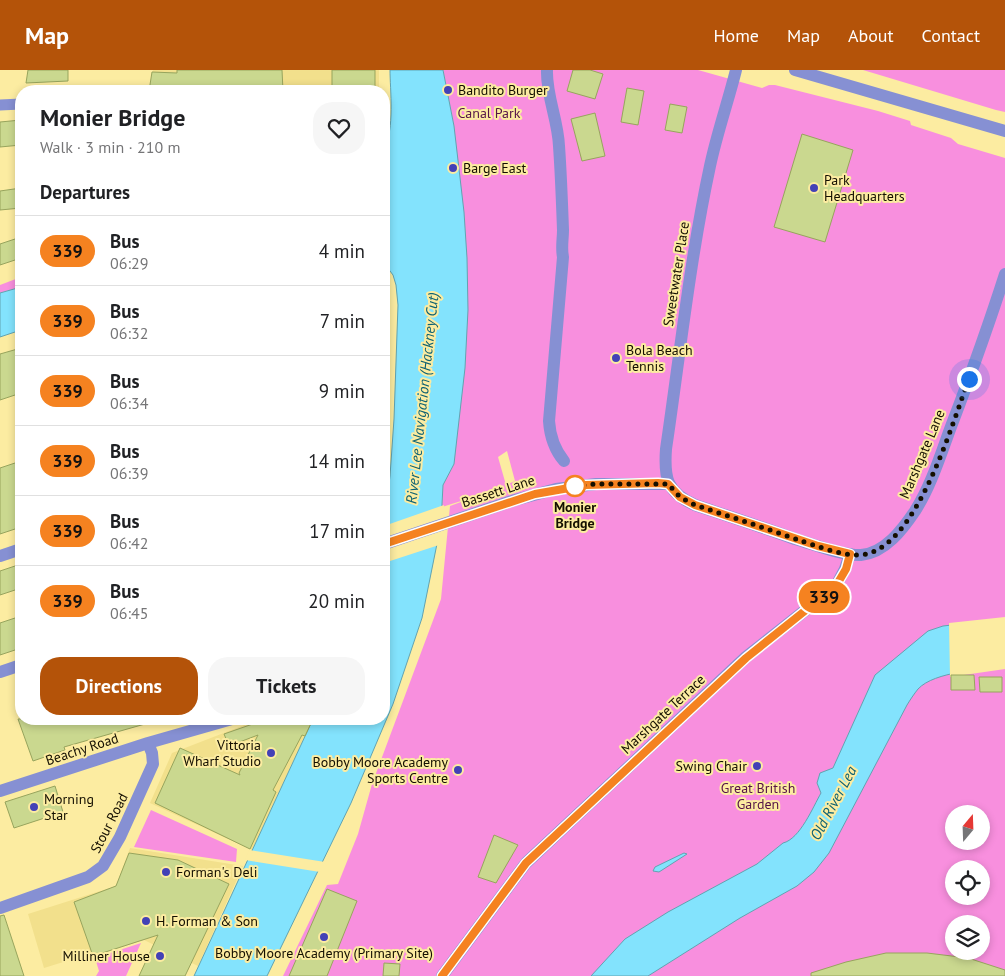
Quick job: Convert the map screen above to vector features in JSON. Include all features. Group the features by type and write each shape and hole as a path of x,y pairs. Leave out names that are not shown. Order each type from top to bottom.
{"street":[{"path":"547,70 548,86 558,128 563,232 561,250 563,257 548,421 554,445 564,461"},
{"name":"Sweetwater Place","path":"668,484 666,449 691,268 710,166 736,70"},
{"path":"795,70 1005,131"},
{"path":"0,106 15,105"},
{"name":"Marshgate Lane","path":"850,554 873,553 882,547 903,527 924,494 972,371 1005,274"},
{"name":"Bassett Lane","path":"390,542 535,494 596,484 668,484"},
{"path":"668,484 680,497 695,505 818,546 850,554"},
{"path":"0,556 15,551"},
{"name":"Marshgate Terrace","path":"442,976 526,863 746,658 836,586 846,569 850,554"},
{"path":"0,672 15,666"},
{"name":"Beachy Road","path":"0,791 148,743 211,725"},
{"name":"Stour Road","path":"0,908 88,877 103,866 120,838 153,764 152,753 148,743"}],"shaded area":[{"path":"153,70 379,70 379,85 150,85"},
{"path":"244,725 310,725 252,850 150,803 172,753"},
{"name":"H. Forman & Son","path":"130,848 243,866 198,966 144,940 93,956 92,953 44,968 28,914 116,886"}],"green space":[{"path":"443,70 698,70 762,88 775,85 878,111 910,121 911,125 951,138 958,144 1005,158 1005,976 283,976 327,885 338,884 358,834 372,784 441,599 450,506 477,496 442,507 443,485 454,464 454,126","holes":["507,451 515,481 506,485 498,457"]},
{"path":"863,70 1005,70 1005,112 996,110"},
{"path":"15,279 15,289 0,293 0,285"},
{"path":"151,810 237,849 236,862 134,847"},
{"path":"141,943 126,976 96,976 99,971 95,958"}],"water":[{"name":"River Lee Navigation (Hackney Cut)","path":"390,70 443,70 454,126 464,212 468,310 465,368 454,464 443,485 441,524 422,618 390,711 390,476 398,305 396,285 390,271"},
{"path":"15,289 15,332 0,337 0,293"},
{"name":"Old River Lea","path":"1005,619 1005,666 947,675 936,678 918,689 907,705 829,853 814,872 797,886 740,918 648,976 591,976 625,939 668,912 757,864 795,835 805,822 821,793 817,783 820,773 833,768 875,675 928,631 943,626"},
{"path":"310,725 384,725 351,803 267,976 194,976"},
{"path":"684,853 687,854 659,872 653,871 655,867"}],"pier":[{"path":"444,505 439,545 390,561 390,524"},
{"path":"1005,617 1005,669 950,677 949,623"},
{"path":"249,850 325,862 320,872 245,860"}],"building":[{"path":"28,70 68,70 68,81 26,83"},
{"path":"177,70 282,70 283,85 150,85 152,72 177,73"},
{"path":"332,70 375,70 375,85 332,85"},
{"path":"573,70 590,70 603,74 595,99 567,91"},
{"path":"627,88 644,91 638,125 621,122"},
{"path":"670,104 687,107 682,133 665,130"},
{"path":"595,113 605,156 582,161 571,119"},
{"path":"15,121 15,146 0,147 0,122"},
{"name":"Park Headquarters","path":"802,134 853,150 825,242 774,227"},
{"path":"15,189 15,209 0,210 0,191"},
{"path":"15,239 15,260 0,265 0,244"},
{"path":"15,350 15,395 0,400 0,354"},
{"path":"15,463 15,529 0,534 0,468"},
{"path":"15,566 15,590 0,595 0,571"},
{"path":"15,618 15,650 0,655 0,623"},
{"path":"951,675 974,675 975,690 951,690"},
{"path":"979,677 1002,677 1002,692 980,692"},
{"path":"20,725 141,725 64,747 65,750 33,761"},
{"path":"250,725 310,725 305,736 302,735 273,790 276,792 250,849 155,803 180,748 240,775 239,773 258,735 229,746 224,734"},
{"name":"Morning Star","path":"55,786 63,812 14,828 5,802"},
{"path":"494,835 518,845 496,883 478,877"},
{"name":"H. Forman & Son","path":"129,853 178,860 229,884 185,976 139,976 158,935 93,956 74,902 116,886"},
{"name":"Bobby Moore Academy (Primary Site)","path":"327,889 357,901 327,976 289,976"},
{"path":"4,915 24,976 0,976 0,916"},
{"path":"886,953 927,953 945,955 945,960 974,960 1005,970 1005,976 811,976 811,973 846,962"},
{"path":"384,963 400,964 399,976 383,976"}],"bus line":[{"name":"339","path":"390,542 535,494 586,485 658,483 668,484 685,501 695,505 818,546 850,554 840,582 827,595 746,658 526,863 442,976"}],"place":[{"name":"Bandito Burger","path":"448,90"},
{"name":"Barge East","path":"453,168"},
{"name":"Park Headquarters","path":"814,188"},
{"name":"Bola Beach Tennis","path":"616,358"},
{"name":"Monier Bridge","path":"575,486"},
{"name":"Vittoria Wharf Studio","path":"271,753"},
{"name":"Swing Chair","path":"757,766"},
{"name":"Bobby Moore Academy Sports Centre","path":"458,770"},
{"name":"Morning Star","path":"34,807"},
{"name":"Forman's Deli","path":"166,872"},
{"name":"H. Forman & Son","path":"146,921"},
{"name":"Bobby Moore Academy (Primary Site)","path":"324,937"},
{"name":"Milliner House","path":"160,956"}],"route":[{"path":"575,486 596,484 668,484 685,501 695,505 818,546 850,554 873,553 903,527 924,494 969,379"}],"park label":[{"name":"Canal Park","path":"489,113"},
{"name":"Great British Garden","path":"758,796"}]}
